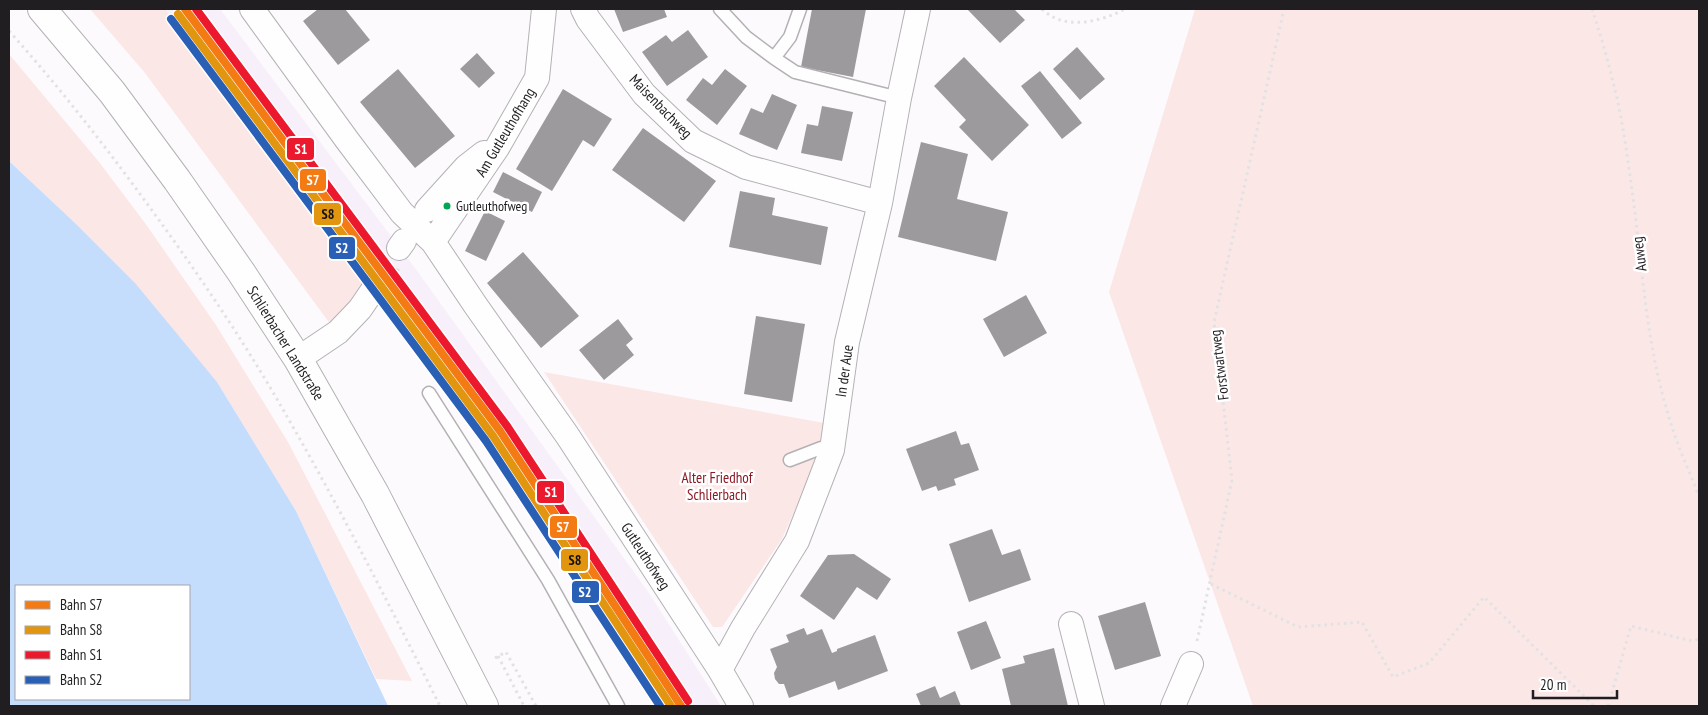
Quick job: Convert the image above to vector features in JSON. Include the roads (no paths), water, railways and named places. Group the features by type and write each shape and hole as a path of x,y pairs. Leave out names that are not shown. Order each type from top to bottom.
{"main road":[{"name":"Schlierbacher Landstraße","path":"42,9 112,92 177,180 298,359 375,494 484,706"}],"street":[{"name":"Gutleuthofweg","path":"252,9 402,213 433,242 567,435 720,670"},
{"name":"Am Gutleuthofhang","path":"433,242 497,148 537,78 544,9"},
{"name":"Maisenbachweg","path":"583,9 588,20 644,94 693,141 746,168 880,203"},
{"name":"In der Aue","path":"720,670 743,628 797,540 832,450 847,342 880,203 898,98 918,9"},
{"path":"427,210 466,167 481,154 497,148"},
{"path":"298,359 338,332 360,308 377,284"},
{"path":"1071,624 1092,706"},
{"path":"1173,706 1191,664"},
{"path":"720,670 742,706"}],"lane":[{"path":"720,9 746,37 795,72 898,98"},
{"path":"774,58 790,37 800,9"},
{"path":"429,393 548,580 618,706"},
{"path":"790,460 821,448 832,450"}],"water":[{"path":"9,161 135,283 217,382 296,511 388,706 9,706"}],"tunnel":[{"path":"377,284 399,248"}],"rail line":[{"name":"S7","path":"185,9 500,431 681,706"},
{"name":"S1","path":"196,9 507,426 688,701"},
{"name":"S8","path":"178,14 493,436 671,706"},
{"name":"S2","path":"171,19 486,441 660,706"}],"place":[{"name":"Gutleuthofweg","path":"447,206"}],"park label":[{"name":"Alter Friedhof Schlierbach","path":"717,486"}]}
